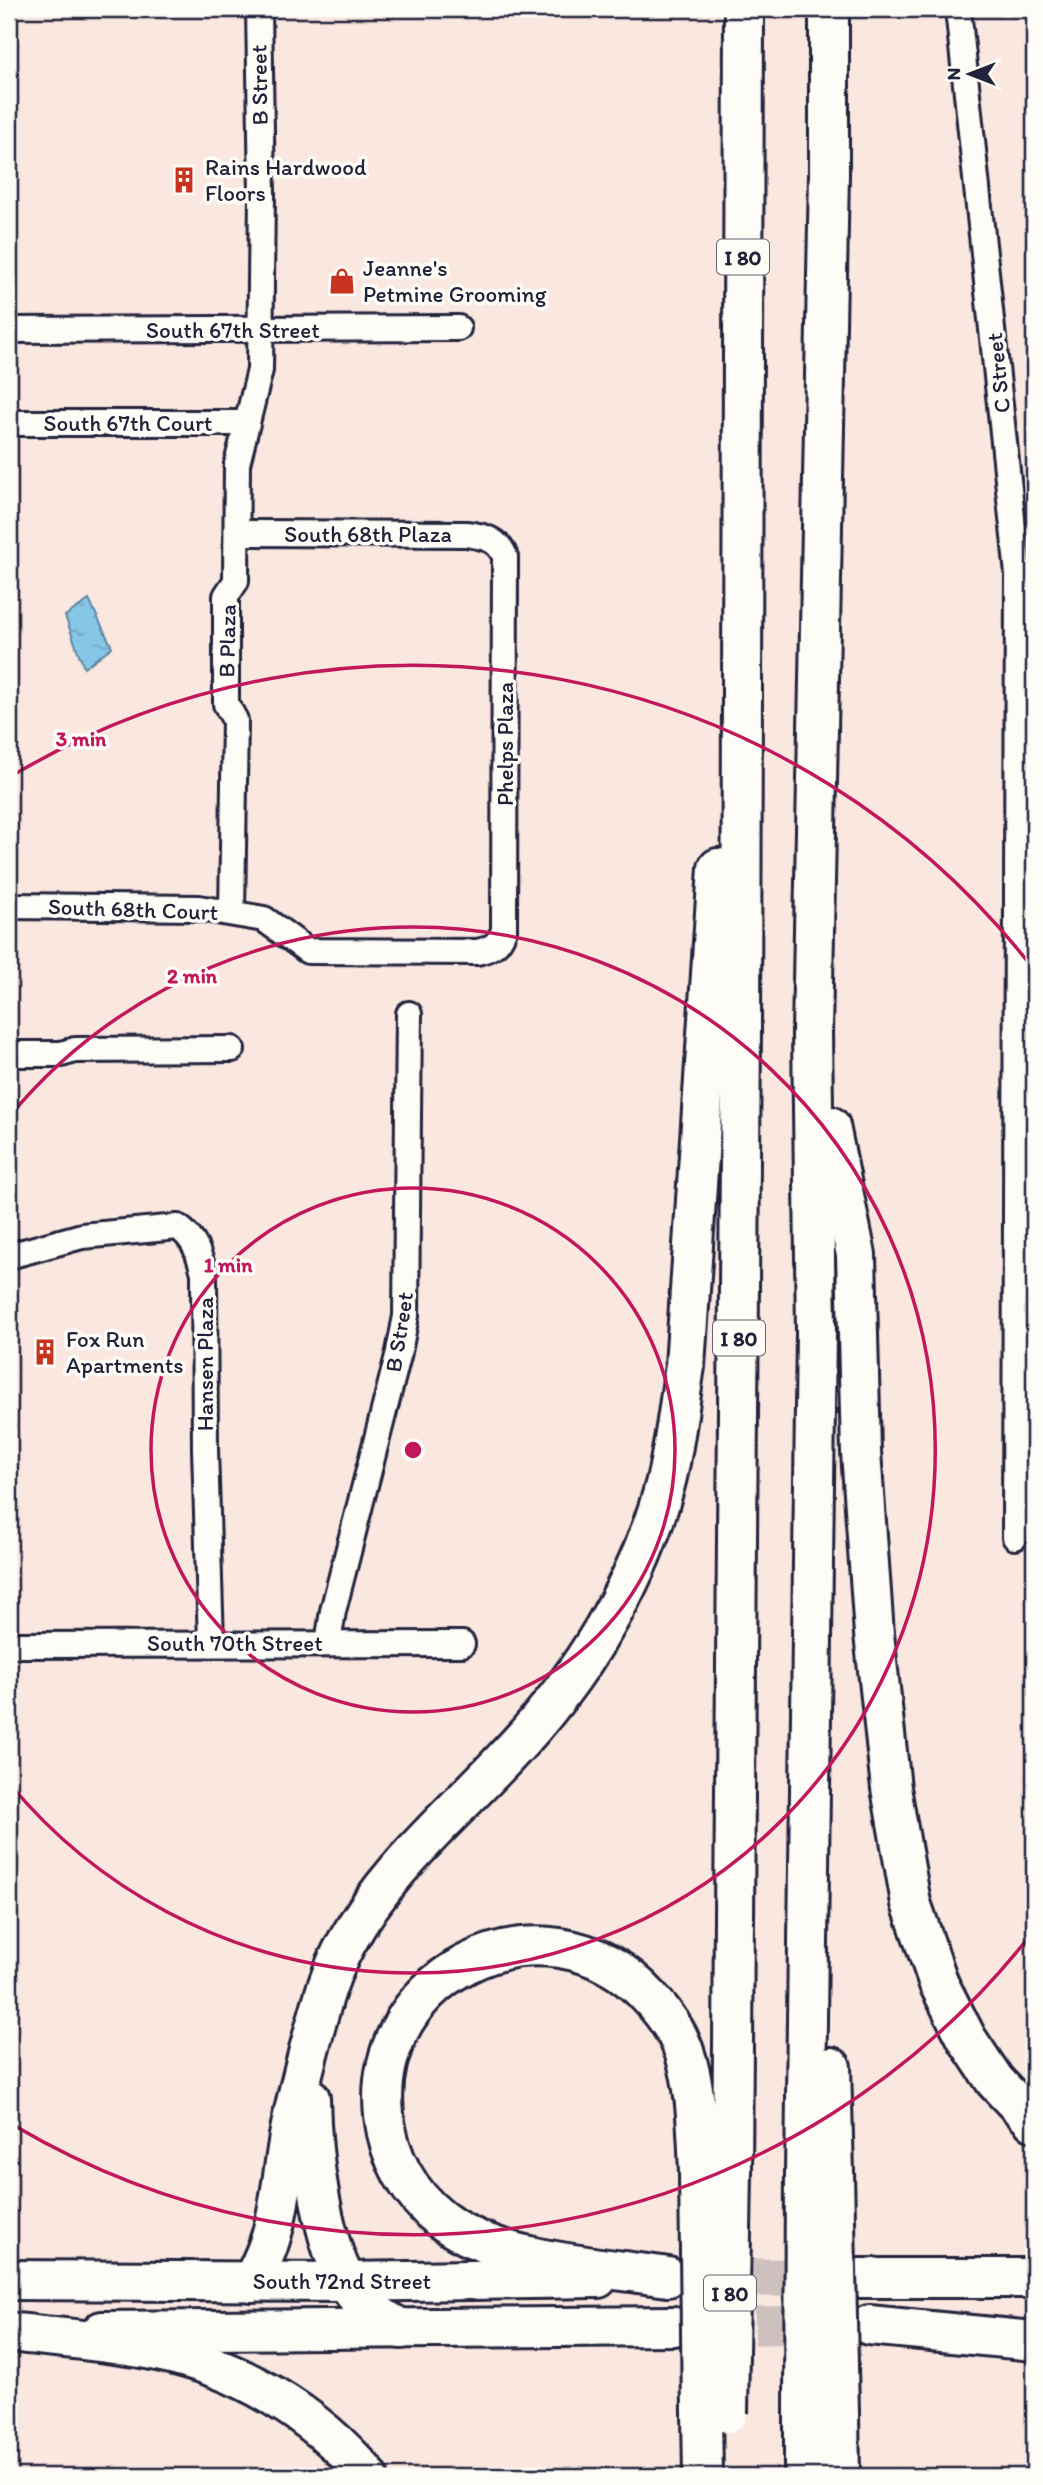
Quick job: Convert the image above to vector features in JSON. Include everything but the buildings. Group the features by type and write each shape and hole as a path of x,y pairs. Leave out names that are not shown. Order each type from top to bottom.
{"main road":[{"name":"I 80","path":"727,2476 715,2413 715,2172 741,1033 744,9"},
{"path":"829,9 829,174 812,1033 816,1332 811,1614 822,2414 841,2476"},
{"path":"252,2282 269,2243 279,2205 295,2100 329,1977 346,1942 364,1913 409,1857 533,1728 588,1653 638,1563 666,1481 685,1366 743,505"},
{"path":"812,1033 856,1255 861,1452 874,1634 891,1788 911,1903 939,1984 967,2039 996,2081 1034,2122"},
{"name":"South 72nd Street","path":"9,2280 346,2282 671,2277 520,2253 462,2233 435,2215 407,2181 388,2140 383,2107 387,2064 395,2039 412,2009 449,1973 474,1959 506,1949 558,1947 607,1963 636,1983 659,2008 676,2033 684,2051 696,2122 715,2172"},
{"path":"310,2047 313,2146 321,2204 334,2250 346,2282 366,2306 401,2329"},
{"path":"859,2278 1034,2278"},
{"path":"1034,2321 864,2325 1034,2341"},
{"name":"South 72nd Street","path":"9,2332 674,2326"},
{"path":"9,2332 156,2351 198,2362 242,2379 283,2402 323,2431 368,2476"},
{"path":"703,2476 715,2413"},
{"path":"804,2476 822,2414"}],"street":[{"name":"B Street","path":"258,9 262,195 260,330"},
{"name":"C Street","path":"958,9 1018,574 1020,637 1015,1537"},
{"name":"South 67th Street","path":"9,330 458,328"},
{"name":"B Plaza","path":"232,913 235,720 226,704 226,596 236,581 237,464 260,370 260,330"},
{"name":"South 67th Court","path":"9,423 247,423"},
{"name":"South 68th Plaza","path":"237,533 466,534 481,536 497,544"},
{"name":"Phelps Plaza","path":"496,945 504,930 506,876 505,557 497,544"},
{"name":"South 68th Court","path":"9,906 199,908 264,919 308,951 477,952 496,945"},
{"name":"B Street","path":"328,1643 333,1611 400,1352 406,1316 409,1014"},
{"path":"9,1054 61,1054 75,1050 232,1049"},
{"name":"Hansen Plaza","path":"9,1256 103,1232 178,1227 198,1249 204,1273 205,1449 211,1643"},
{"name":"South 70th Street","path":"9,1644 462,1644"}],"water":[{"path":"89,600 112,647 84,668 65,616"}],"tunnel":[{"path":"696,2277 839,2278"},
{"path":"698,2326 837,2325"}],"place":[{"name":"Rains Hardwood Floors","path":"184,180"},
{"name":"Jeanne's Petmine Grooming","path":"342,281"},
{"name":"Fox Run Apartments","path":"45,1352"}]}
